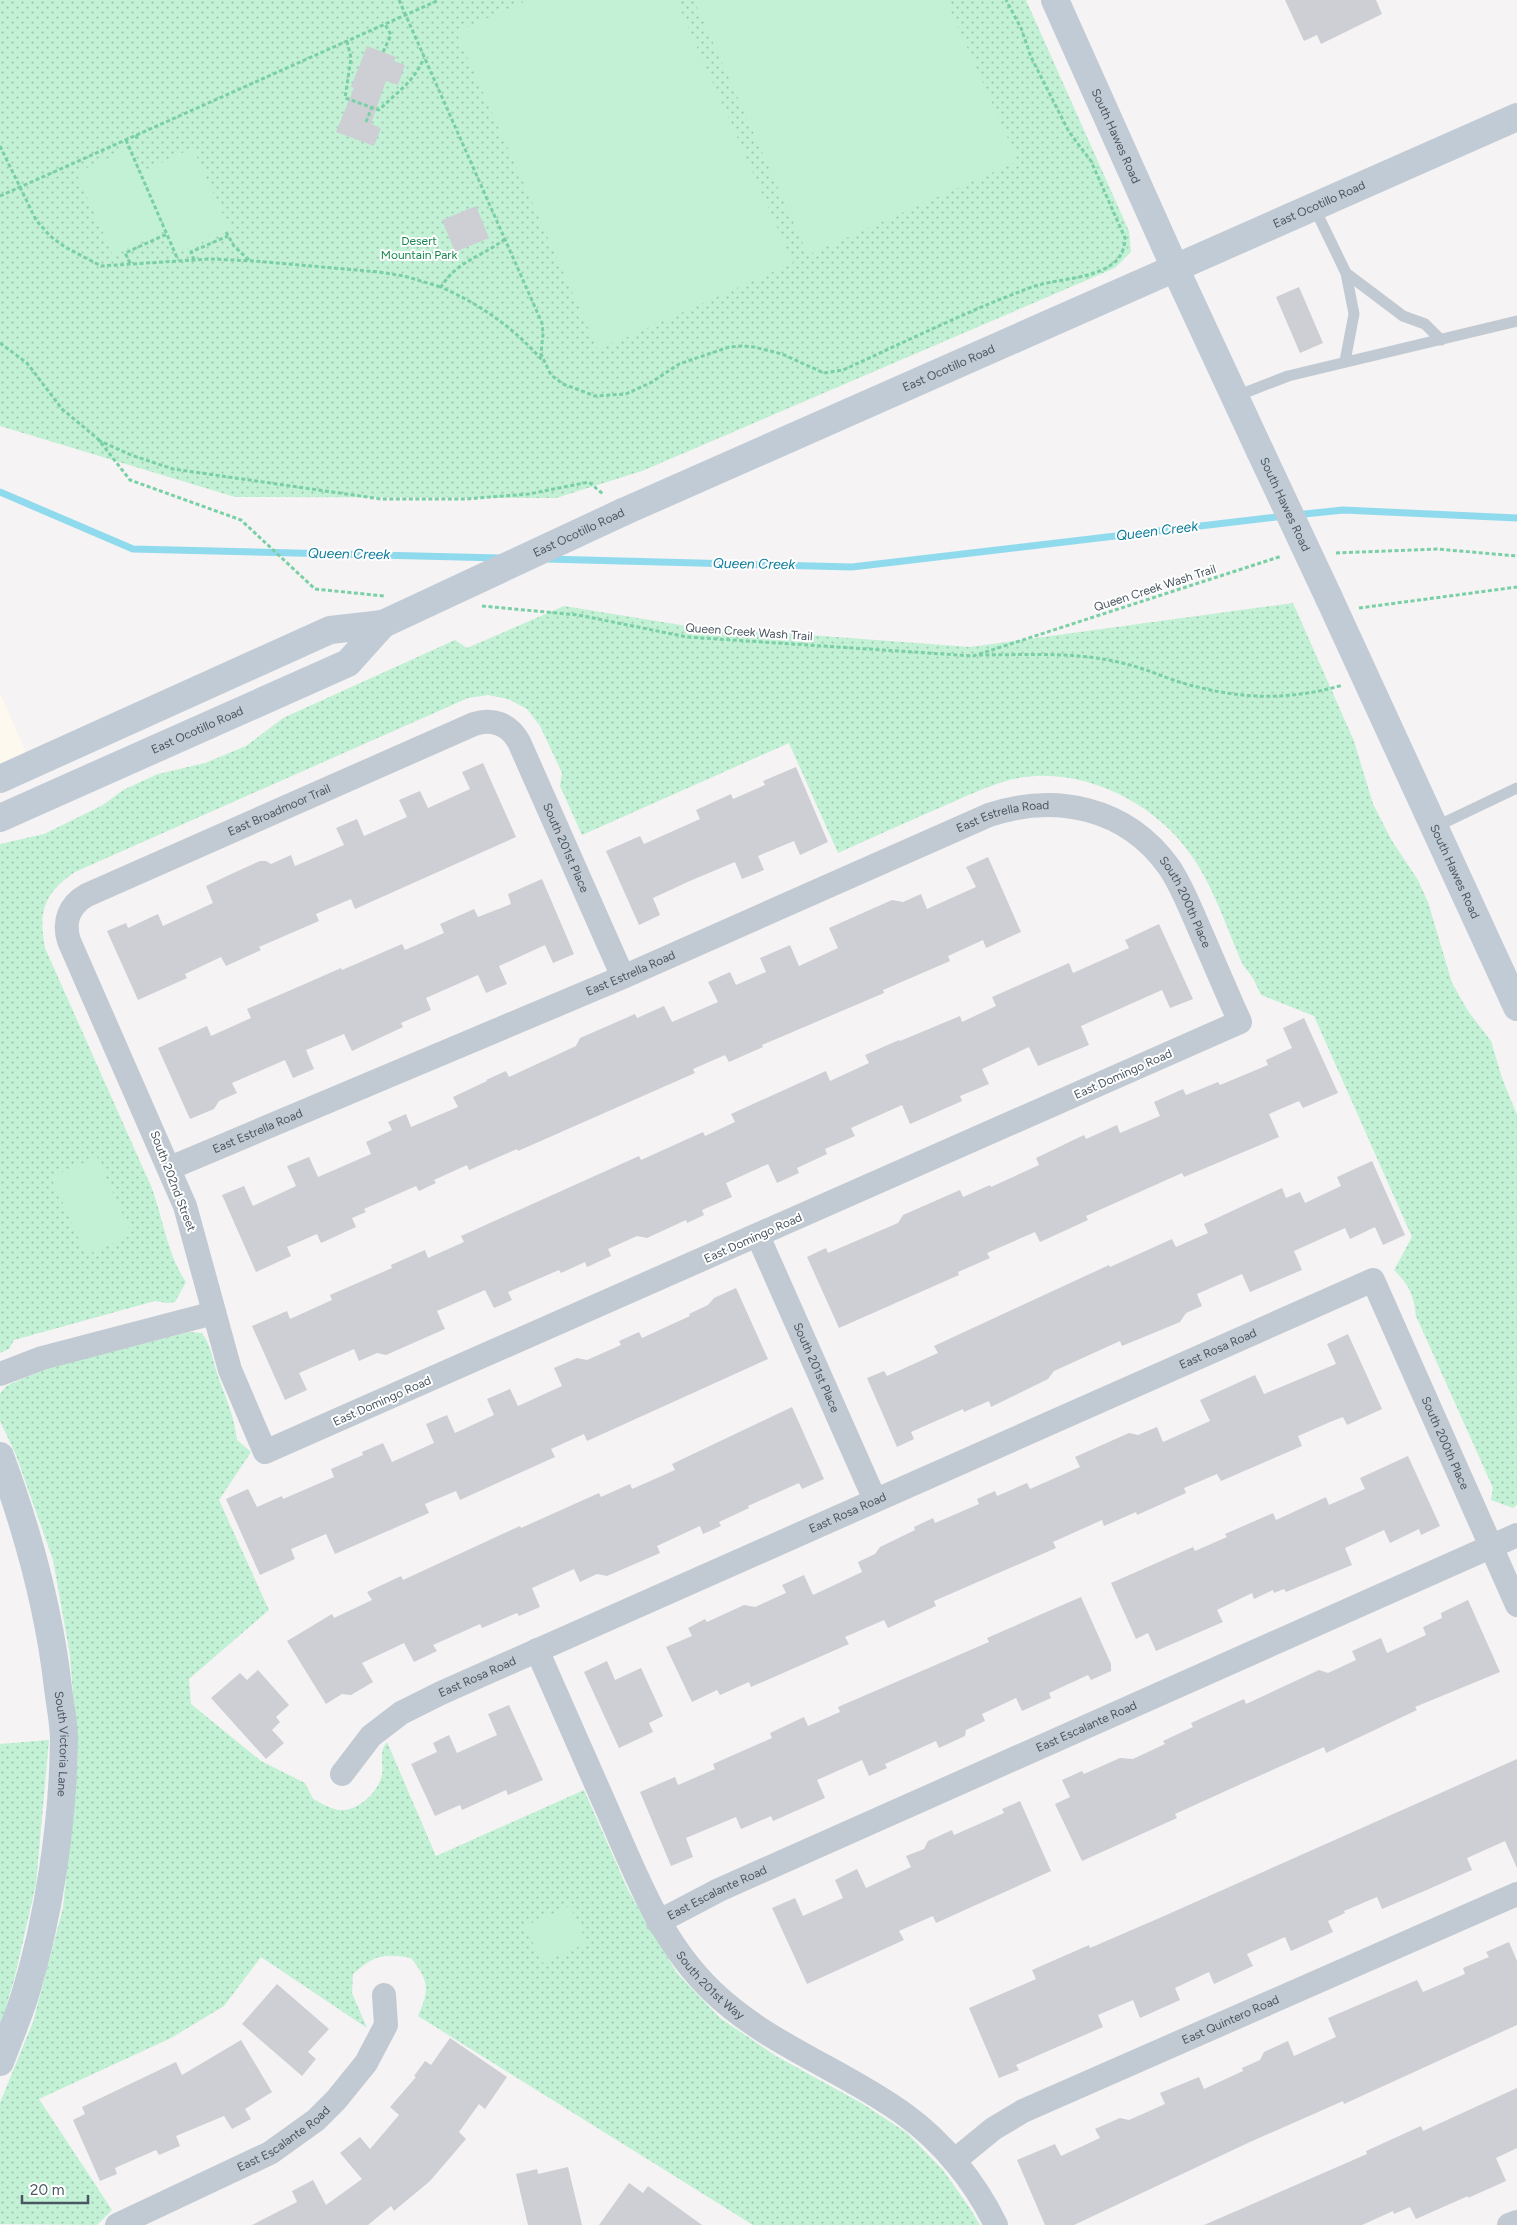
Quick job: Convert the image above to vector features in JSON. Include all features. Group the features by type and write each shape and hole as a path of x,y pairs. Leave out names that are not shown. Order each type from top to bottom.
{"main road":[{"name":"South Hawes Road","path":"1055,0 1174,268 1367,679 1517,1006"},
{"name":"East Ocotillo Road","path":"0,779 330,630 383,624 623,512 1517,118"},
{"name":"East Ocotillo Road","path":"0,818 348,663 383,624"},
{"name":"South Victoria Lane","path":"0,1456 26,1529 40,1580 54,1649 64,1739 53,1869 42,1934 25,1995 0,2062"}],"street":[{"name":"East Broadmoor Trail","path":"68,916 77,902 96,891 474,724 491,721 501,724"},
{"name":"South 201st Place","path":"501,724 513,732 519,742 623,976"},
{"name":"East Estrella Road","path":"170,1168 623,976 989,815 1009,808 1048,804 1068,805 1096,812"},
{"name":"South 200th Place","path":"1096,812 1125,826 1141,838 1169,867 1240,1022"},
{"name":"South 202nd Street","path":"68,916 66,930 69,941 170,1168 188,1214 230,1370 265,1452"},
{"name":"East Domingo Road","path":"265,1452 1240,1022"},
{"name":"South 201st Place","path":"758,1236 875,1500"},
{"name":"South 200th Place","path":"1373,1280 1517,1605"},
{"name":"East Rosa Road","path":"342,1774 370,1736 401,1713 440,1692 1373,1280"},
{"path":"0,1374 49,1356 214,1313"},
{"name":"East Escalante Road","path":"658,1922 719,1890 1517,1535"},
{"name":"South 201st Way","path":"537,1650 658,1922 695,1974 730,2008 770,2038 904,2114 925,2131 954,2161 977,2192 996,2225"},
{"name":"East Quintero Road","path":"954,2161 993,2130 1023,2111 1517,1894"},
{"name":"East Escalante Road","path":"117,2225 270,2153 316,2120 366,2064 386,2024 384,1995"},
{"path":"1509,2225 1517,2222"}],"lane":[{"path":"1314,207 1346,273 1354,314 1345,361"},
{"path":"1346,273 1403,316 1424,324 1442,340"},
{"path":"1234,396 1288,376 1517,321"},
{"path":"1435,827 1517,788"}],"path":[{"path":"399,0 542,323 543,361"},
{"path":"0,196 439,0"},
{"path":"0,146 36,220 50,236 65,248 101,266 178,260 249,260 404,276 441,288 484,308 518,335 543,361 551,374 563,384 595,396 626,394 652,382 679,364 729,347 754,347 782,354 824,373 843,370 1015,294 1050,282 1084,277 1116,262 1125,248 1126,238 1091,161 1069,132 1031,57 1021,28 1006,0"},
{"path":"383,52 391,35 385,24"},
{"path":"346,41 351,58 345,98 379,110 407,86 418,73 424,57"},
{"path":"366,122 372,107"},
{"path":"136,135 138,141"},
{"path":"126,140 178,260"},
{"path":"472,176 476,174"},
{"path":"130,263 124,253 167,234"},
{"path":"194,260 190,252 227,234 249,260"},
{"path":"441,288 450,273 462,264 492,249 505,239"},
{"path":"0,343 27,363 62,409 98,439 130,480 241,520 315,589 393,597"},
{"path":"98,439 131,455 173,469 381,499 466,499 529,494 589,482 623,512"},
{"path":"1327,553 1437,549 1517,556"},
{"name":"Queen Creek Wash Trail","path":"481,606 578,615 687,637 973,656 1287,555"},
{"path":"1332,605 1517,588"},
{"path":"973,656 1060,654 1116,662 1178,682 1240,695 1285,698 1316,693 1367,679"}],"shaded area":[{"path":"0,693 27,754 0,766"}],"green space":[{"name":"Desert Mountain Park","path":"0,0 1026,0 1129,231 1131,252 1115,268 642,471 556,498 235,497 0,426"},
{"path":"528,0 676,0 793,263 598,350 456,32"},
{"path":"694,0 946,0 1018,161 808,255"},
{"path":"193,148 230,230 177,253 141,172"},
{"path":"128,149 165,231 113,255 76,173"},
{"path":"1293,603 1354,741 1373,804 1392,841 1418,880 1428,902 1452,983 1468,1011 1491,1041 1502,1078 1517,1115 1517,1505 1513,1508 1491,1500 1493,1488 1416,1316 1410,1291 1394,1270 1412,1237 1314,1016 1261,995 1253,978 1243,965 1213,894 1199,867 1175,835 1156,818 1135,803 1111,790 1061,777 1035,776 1009,780 982,789 838,853 789,743 582,835 560,786 562,773 540,726 527,709 508,699 488,695 468,698 75,872 56,888 50,896 43,913 42,923 45,948 151,1186 174,1260 186,1282 175,1302 155,1301 14,1340 9,1349 0,1353 0,844 44,834 103,805 123,790 158,774 205,763 246,746 283,718 455,640 467,648 564,606 687,626 970,647"},
{"path":"97,1157 132,1235 86,1255 51,1177"},
{"path":"189,1332 202,1333 205,1338 232,1415 237,1440 251,1452 219,1500 269,1610 189,1679 191,1704 261,1761 305,1783 313,1799 339,1810 346,1810 359,1805 376,1788 382,1775 382,1754 387,1742 436,1856 584,1790 628,1890 677,1973 720,2018 776,2056 863,2104 907,2133 943,2170 980,2225 753,2225 418,2016 426,1992 424,1979 411,1958 393,1956 373,1959 353,1974 352,1993 367,2028 261,1957 224,2006 171,2038 39,2099 112,2210 97,2225 0,2224 0,2103 33,2022 63,1908 78,1759 70,1655 53,1560 16,1455 0,1421 0,1394 6,1386 47,1368"},
{"path":"49,1740 36,1884 15,1976 0,2028 0,1744"},
{"path":"570,1906 587,1943 542,1963 525,1926"}],"building":[{"path":"1285,0 1376,0 1382,14 1321,44 1317,35 1304,41"},
{"path":"367,46 396,57 394,61 405,65 398,85 386,81 371,124 381,128 374,146 336,132 354,88 351,87"},
{"path":"476,206 489,238 455,252 442,220"},
{"path":"1299,287 1323,343 1300,353 1276,297"},
{"path":"483,763 516,837 355,909 351,899 316,914 319,921 259,947 261,950 226,966 221,957 185,974 187,978 138,1000 107,931 126,923 128,928 158,914 163,926 213,903 206,886 260,861 266,861 271,864 291,855 295,866 344,845 336,828 357,819 364,836 407,817 399,800 420,791 428,808 470,789 462,772"},
{"path":"796,767 828,842 800,855 794,841 758,856 764,870 742,879 735,862 692,880 653,898 660,915 639,925 606,851 640,836 644,844 700,819 696,810 731,794 733,799 765,785 763,781"},
{"path":"988,857 1021,932 986,948 983,940 948,956 950,961 883,990 884,993 762,1045 763,1047 729,1062 725,1055 693,1069 695,1073 518,1151 517,1149 469,1170 467,1165 434,1180 436,1183 419,1191 416,1186 364,1209 366,1212 352,1218 356,1227 321,1243 317,1234 287,1247 291,1256 256,1272 222,1195 244,1186 253,1206 296,1186 287,1166 309,1157 318,1177 371,1154 366,1142 392,1130 388,1122 406,1114 411,1127 458,1107 453,1097 506,1071 509,1077 576,1046 580,1038 635,1014 637,1018 664,1006 672,1022 718,1002 708,982 730,972 736,985 766,972 760,958 790,945 799,966 838,948 829,928 892,900 903,902 921,894 927,909 976,887 966,867"},
{"path":"542,879 574,954 553,963 545,945 499,966 507,984 486,993 478,975 426,998 431,1010 401,1023 403,1027 352,1051 344,1034 306,1050 314,1069 293,1078 285,1060 232,1083 237,1093 219,1101 214,1109 190,1119 158,1048 207,1026 211,1036 251,1018 247,1009 402,944 405,950 444,933 440,924 474,909 478,917 511,904 508,894"},
{"path":"1159,924 1193,999 1170,1008 1162,990 1081,1026 1089,1045 1038,1066 1029,1047 982,1069 989,1084 960,1096 962,1101 910,1124 902,1105 851,1128 855,1136 825,1149 827,1154 797,1168 799,1173 777,1183 768,1164 726,1183 732,1197 702,1210 704,1215 687,1223 686,1220 647,1238 637,1236 608,1249 611,1256 587,1267 585,1262 561,1273 559,1270 508,1292 512,1300 494,1308 485,1290 437,1311 445,1329 386,1355 377,1353 359,1361 354,1349 299,1373 307,1390 285,1400 252,1326 287,1311 290,1319 332,1300 330,1295 392,1268 391,1265 425,1250 428,1258 464,1242 461,1236 639,1156 641,1160 703,1132 705,1136 735,1122 731,1114 826,1071 830,1081 869,1063 865,1055 960,1016 962,1022 996,1006 992,997 1069,963 1073,973 1129,948 1125,940"},
{"path":"1304,1018 1338,1093 1303,1108 1299,1101 1269,1114 1279,1137 1184,1177 1182,1173 1086,1216 1088,1220 1040,1242 1035,1232 987,1253 990,1258 958,1272 959,1275 839,1328 807,1257 826,1248 828,1253 898,1223 903,1215 960,1190 963,1197 990,1185 991,1187 1039,1165 1036,1158 1084,1135 1086,1139 1117,1125 1120,1133 1160,1116 1154,1102 1183,1089 1186,1095 1218,1082 1220,1085 1268,1065 1266,1060 1292,1048 1283,1028"},
{"path":"1372,1161 1405,1235 1383,1245 1375,1227 1350,1239 1345,1228 1294,1251 1302,1270 1250,1292 1242,1274 1197,1294 1202,1306 1186,1313 1180,1322 1122,1346 1120,1341 1054,1371 1048,1379 991,1407 989,1401 964,1412 963,1409 911,1432 914,1439 897,1447 867,1378 884,1371 887,1376 938,1353 934,1346 1109,1265 1110,1267 1172,1239 1176,1247 1208,1233 1204,1224 1282,1188 1286,1198 1300,1192 1305,1203 1341,1186 1337,1177"},
{"path":"736,1288 768,1359 587,1441 584,1434 551,1449 555,1457 460,1500 456,1491 425,1504 429,1513 335,1554 326,1534 291,1549 295,1559 260,1575 226,1499 248,1489 257,1507 282,1496 283,1499 334,1477 331,1469 363,1455 362,1452 383,1443 392,1462 434,1443 426,1424 447,1415 455,1433 494,1415 487,1399 510,1389 518,1406 562,1386 554,1368 577,1358 587,1360 621,1345 619,1341 639,1332 642,1338 690,1316 689,1314 708,1305 714,1298"},
{"path":"1348,1334 1382,1409 1347,1425 1343,1417 1330,1422 1298,1436 1302,1446 1221,1481 1217,1474 1184,1488 1186,1493 1137,1515 1136,1512 1104,1526 1102,1520 1053,1542 1056,1548 934,1601 936,1606 888,1628 884,1620 845,1637 849,1644 751,1687 749,1682 720,1695 717,1690 692,1702 666,1647 692,1636 688,1628 705,1619 707,1622 744,1605 755,1607 786,1593 782,1585 804,1575 813,1595 862,1572 858,1562 875,1554 880,1547 915,1530 914,1527 933,1518 935,1523 979,1504 977,1499 995,1491 997,1496 1027,1483 1030,1489 1080,1467 1075,1457 1129,1433 1138,1435 1157,1427 1163,1442 1210,1421 1200,1400 1255,1375 1264,1394 1336,1364 1327,1344"},
{"path":"792,1407 824,1479 802,1489 799,1483 748,1506 749,1508 719,1522 721,1526 703,1534 700,1526 657,1546 660,1553 607,1576 597,1574 580,1582 574,1569 532,1588 540,1607 519,1616 517,1613 482,1628 480,1624 433,1645 437,1651 414,1662 404,1643 362,1663 373,1682 351,1695 342,1694 326,1704 287,1641 332,1614 334,1618 372,1600 367,1592 401,1576 403,1580 520,1526 521,1528 599,1493 601,1497 630,1484 632,1489 675,1470 672,1464"},
{"path":"1408,1456 1440,1526 1421,1535 1419,1529 1390,1543 1384,1530 1345,1548 1352,1565 1286,1592 1284,1589 1274,1593 1273,1590 1254,1599 1252,1593 1217,1610 1223,1622 1156,1651 1148,1633 1136,1639 1111,1583 1193,1547 1195,1551 1227,1537 1225,1534 1273,1513 1276,1520 1326,1497 1329,1505 1365,1489 1360,1478"},
{"path":"1081,1597 1111,1664 1111,1671 1091,1680 1088,1675 1049,1693 1051,1698 1022,1711 1016,1698 982,1714 985,1721 966,1730 965,1736 939,1748 936,1741 885,1764 887,1768 869,1776 862,1760 817,1780 825,1798 773,1821 771,1816 741,1829 736,1817 686,1838 693,1857 671,1866 640,1792 675,1777 678,1785 715,1769 713,1764 772,1738 770,1733 804,1717 808,1726 840,1712 838,1707 989,1642 987,1638"},
{"path":"1468,1600 1500,1672 1415,1707 1417,1710 1326,1753 1324,1747 1241,1784 1175,1814 1177,1818 1082,1861 1055,1804 1070,1797 1062,1780 1082,1771 1084,1774 1120,1758 1133,1759 1165,1744 1163,1741 1193,1727 1191,1723 1244,1699 1246,1704 1319,1670 1328,1673 1356,1660 1352,1651 1381,1638 1387,1653 1426,1635 1423,1627 1442,1618 1441,1613"},
{"path":"607,1661 615,1680 641,1668 663,1716 649,1723 653,1732 619,1748 584,1672"},
{"path":"258,1670 289,1705 276,1717 280,1722 272,1730 284,1743 266,1759 211,1698 240,1673 247,1680"},
{"path":"509,1705 543,1780 508,1795 506,1790 462,1810 460,1805 435,1816 411,1764 437,1752 433,1743 449,1735 457,1753 497,1735 488,1714"},
{"path":"1517,1759 1517,1868 1505,1841 1467,1858 1472,1870 1422,1892 1382,1909 1377,1897 1344,1911 1345,1913 1328,1921 1333,1932 1291,1951 1285,1937 1247,1954 1253,1966 1214,1984 1209,1972 1175,1988 1180,2000 1140,2018 1133,2000 1098,2015 1103,2027 1016,2065 1019,2070 999,2078 969,2008 1036,1979 1032,1970 1089,1945 1090,1948 1164,1916"},
{"path":"1020,1801 1051,1871 936,1923 933,1916 899,1931 904,1940 807,1984 772,1908 795,1898 803,1916 843,1898 835,1880 857,1869 866,1888 911,1867 906,1856 924,1849 928,1841 952,1830 954,1835 1004,1813 1002,1809"},
{"path":"1509,1942 1517,1961 1517,2025 1344,2104 1343,2101 1250,2142 1074,2225 1045,2225 1017,2160 1055,2144 1061,2156 1100,2138 1095,2129 1120,2118 1129,2120 1165,2104 1160,2093 1199,2077 1204,2089 1243,2071 1242,2068 1260,2060 1264,2052 1288,2041 1294,2056 1336,2037 1328,2018 1417,1980 1423,1992 1465,1974 1463,1968 1489,1957 1486,1952"},
{"path":"277,1984 329,2029 308,2052 316,2059 302,2076 242,2024"},
{"path":"450,2038 507,2077 485,2109 479,2104 459,2132 466,2139 430,2181 394,2211 391,2206 368,2225 252,2225 297,2202 292,2191 313,2180 326,2205 362,2179 340,2153 360,2137 370,2149 399,2115 390,2107 416,2077 414,2076 425,2061 431,2065"},
{"path":"241,2040 272,2092 245,2109 251,2119 232,2129 224,2116 176,2136 180,2146 159,2155 156,2150 115,2168 117,2174 100,2181 73,2120 85,2114 82,2107 176,2062 182,2075"},
{"path":"1517,2088 1517,2148 1496,2158 1506,2181 1468,2198 1468,2196 1416,2219 1410,2207 1394,2214 1393,2211 1362,2225 1204,2225 1367,2154 1366,2151 1421,2126 1423,2131"},
{"path":"568,2167 582,2225 528,2225 516,2174 537,2169 538,2174"},
{"path":"629,2183 643,2193 648,2186 702,2225 599,2225"}],"waterway":[{"name":"Queen Creek","path":"0,492 133,549 500,558"},
{"name":"Queen Creek","path":"1295,515 1343,510 1517,518"},
{"name":"Queen Creek","path":"546,559 852,567 1285,516"}]}
